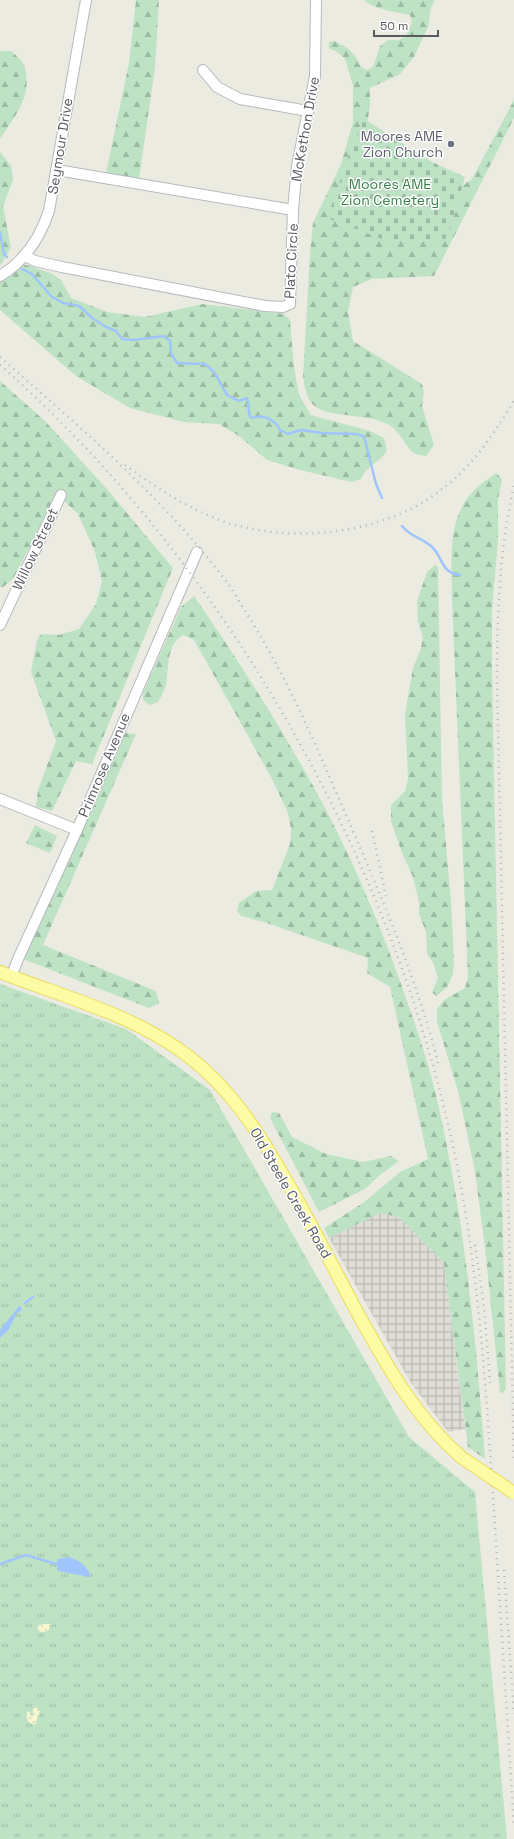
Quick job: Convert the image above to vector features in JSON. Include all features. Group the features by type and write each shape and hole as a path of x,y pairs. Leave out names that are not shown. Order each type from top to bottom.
{"main road":[{"name":"Old Steele Creek Road","path":"6,975 100,1010 152,1032 187,1055 217,1080 246,1116 268,1150 371,1337 398,1382 428,1425 461,1458 514,1493"}],"street":[{"name":"Seymour Drive","path":"0,276 13,267 35,242 44,225 52,200 85,0"},
{"name":"McKethon Drive","path":"293,210 297,166 315,76 316,0"},
{"path":"203,70 217,87 240,99 308,111"},
{"name":"Plato Circle","path":"24,255 35,261 62,267 265,306 288,306 290,300 293,210 57,170"},
{"name":"Willow Street","path":"0,625 61,495"},
{"name":"Primrose Avenue","path":"6,975 18,959 77,830 197,552"},
{"path":"0,799 77,830"}],"shaded area":[{"path":"380,1213 399,1217 444,1263 465,1429 448,1432 411,1383 329,1238"}],"green space":[{"path":"136,0 159,0 155,67 139,179 106,173 129,63"},
{"path":"364,0 435,0 431,8 428,27 414,57 400,74 370,88 370,105 366,131 452,193 472,179 514,100 514,118 434,276 372,279 353,287 348,312 353,341 422,384 424,393 422,406 434,445 426,456 411,451 399,434 387,424 370,419 330,412 316,407 308,397 303,377 313,223 341,164 353,122 353,85 345,59 336,51 329,49 329,42 335,41 348,49 354,54 361,67 367,70 373,67 380,46 388,40 399,40 406,36 412,22 410,15 392,12 374,6"},
{"path":"0,51 11,51 22,61 27,86 25,95 17,113 0,139"},
{"name":"Moores AME Zion Cemetery","path":"363,118 430,161 465,177 449,234 442,242 385,240 327,218"},
{"path":"0,152 11,166 13,180 3,206 11,248 0,265"},
{"path":"23,264 51,273 61,280 71,298 107,312 145,317 202,304 284,314 290,320 294,367 299,395 311,415 370,431 384,438 387,450 381,458 367,470 361,479 352,482 300,470 267,460 239,436 219,424 184,422 130,408 76,376 0,310 0,282"},
{"path":"0,381 46,422 107,489 173,568 92,764 76,761 52,811 36,807 38,790 56,741 31,672 37,640 41,634 59,635 79,629 96,604 102,581 95,552 78,514 65,502 53,501 13,579 3,587 0,587"},
{"path":"496,473 502,479 498,500 498,540 492,610 492,672 506,1389 503,1393 500,1392 485,1248 475,1171 458,1091 437,1022 437,1009 444,1000 465,988 468,977 452,600 452,545 457,518 462,506 482,483"},
{"path":"435,565 438,567 442,799 451,902 454,961 453,974 447,987 436,996 432,992 438,978 433,962 427,954 426,932 419,914 419,902 413,877 402,853 391,821 391,805 405,791 408,779 405,714 413,668 421,648 423,637 418,622 417,601 427,572"},
{"path":"194,596 273,718 303,768 329,816 373,911 415,1025 429,1067 436,1095 454,1185 468,1276 485,1459 468,1447 444,1263 399,1217 380,1213 329,1238 324,1228 363,1203 400,1172 428,1159 390,987 367,973 368,958 264,922 241,916 237,911 239,903 256,891 272,890 290,844 291,829 288,813 271,777 194,640 183,635 178,639 169,657 166,685 158,702 150,705 143,700 143,693 181,607"},
{"path":"124,733 136,734 43,945 156,991 159,1003 149,1008 23,959"},
{"path":"35,825 57,836 50,853 26,843"},
{"path":"0,984 126,1029 210,1090 409,1437 475,1492 507,1839 0,1839"},
{"path":"272,1112 279,1113 292,1137 326,1154 363,1162 391,1156 399,1161 380,1175 365,1189 319,1212 270,1118"}],"sand":[{"path":"51,1624 48,1631 42,1632 37,1630 39,1625"},
{"path":"36,1707 40,1711 35,1725 28,1722 26,1713 29,1711 31,1716 33,1716 33,1709"}],"water":[{"path":"20,1305 22,1310 17,1313 9,1329 0,1338 0,1330"},
{"path":"69,1557 79,1561 84,1566 90,1575 89,1577 58,1571 56,1564 58,1559"}],"waterway":[{"path":"0,232 4,254 7,257"},
{"path":"22,269 32,274 51,296 63,303 79,306 92,318 106,327 116,331 122,339 134,340 164,336 170,341 171,353 177,363 205,364 214,372 227,395 239,401 247,398 250,417 252,418 268,418 272,420 280,430 288,434 301,430 322,433 356,434 363,436 376,484 382,498"},
{"path":"402,526 409,533 426,542 433,548 449,571 460,575"},
{"path":"25,1303 33,1297"},
{"path":"0,1564 26,1555 56,1564"}],"railway":[{"path":"0,357 91,437 150,494 204,553 234,593 263,640 288,687 311,735 370,870 408,966 438,1063"},
{"path":"0,365 83,446 161,535 231,631 294,734 349,841 396,951 432,1063 459,1176 472,1256 488,1416 514,1825"},
{"path":"125,465 161,490 198,511 230,524 271,532 320,533 344,530 369,525 392,517 414,507 434,495 459,475 469,464 489,440 514,401"},
{"path":"514,486 502,559 497,682 514,1462"},
{"path":"372,831 386,896"},
{"path":"475,1245 484,1306 490,1383"},
{"path":"504,1570 514,1714"}],"place":[{"name":"Moores AME Zion Church","path":"451,144"}]}
